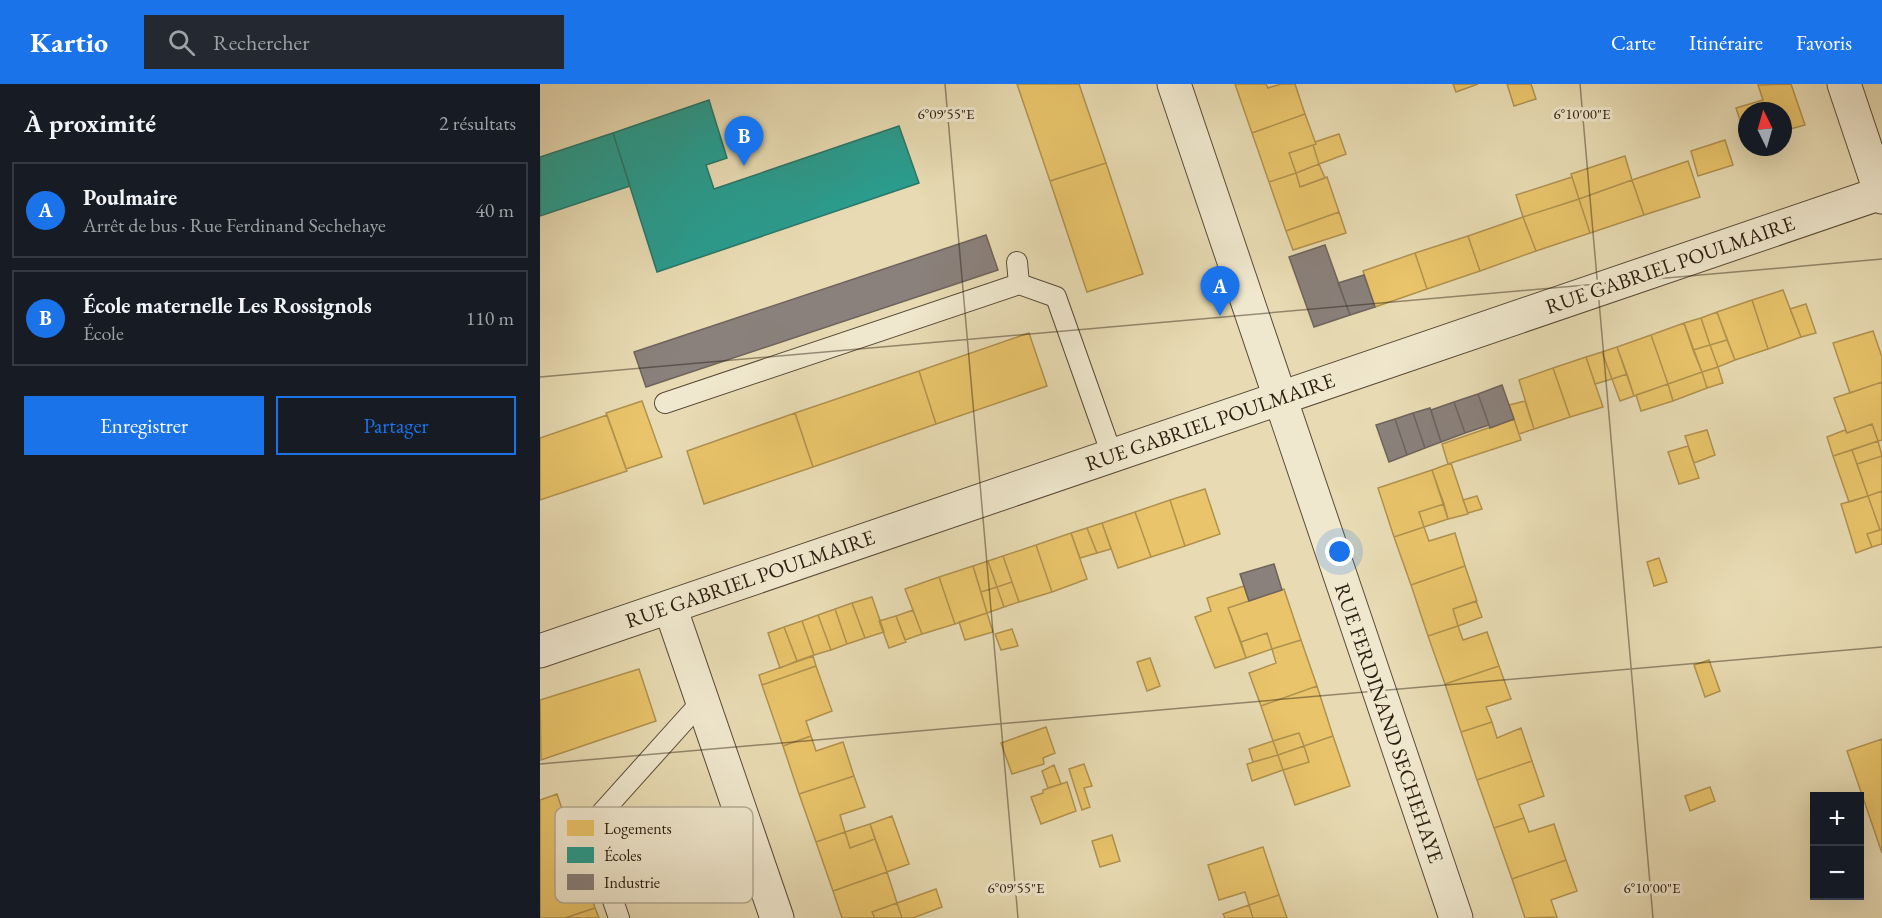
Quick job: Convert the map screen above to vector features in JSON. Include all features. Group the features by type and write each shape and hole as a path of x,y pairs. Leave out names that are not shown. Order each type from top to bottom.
{"street":[{"name":"RUE FERDINAND SECHEHAYE","path":"1174,84 1456,918"},
{"path":"1844,84 1881,195"},
{"name":"RUE GABRIEL POULMAIRE","path":"540,651 1881,195"},
{"path":"670,607 739,807"},
{"path":"753,847 777,918"}],"lane":[{"path":"1017,262 1019,284"},
{"path":"664,403 1019,284 1056,297 1112,455"},
{"path":"607,807 703,700"},
{"path":"614,903 619,918"}],"building: Logements":[{"path":"1017,84 1079,84 1106,163 1050,181"},
{"path":"1235,84 1266,84 1268,88 1281,84 1295,84 1305,114 1252,133"},
{"path":"1453,84 1478,84 1456,92"},
{"path":"1507,84 1531,84 1536,99 1514,106"},
{"path":"1791,84 1805,125 1792,129 1792,102 1756,102 1763,100 1758,85"},
{"path":"1305,114 1316,144 1289,153 1296,173 1269,182 1252,133"},
{"path":"1339,134 1346,154 1319,164 1313,145 1316,144 1315,142"},
{"path":"1725,140 1733,165 1698,176 1691,151"},
{"path":"1313,145 1319,164 1296,173 1289,153"},
{"path":"1625,156 1632,180 1579,199 1571,174"},
{"path":"1688,161 1700,197 1644,215 1632,180"},
{"path":"1106,163 1143,274 1087,292 1050,181"},
{"path":"1319,164 1325,178 1300,187 1296,173"},
{"path":"1296,173 1300,187 1327,177 1339,212 1286,231 1269,182"},
{"path":"1572,177 1579,199 1523,217 1516,195"},
{"path":"1632,180 1644,215 1590,233 1579,199"},
{"path":"1579,199 1590,233 1536,251 1523,217"},
{"path":"1339,212 1346,233 1293,250 1286,231"},
{"path":"1523,217 1536,251 1480,271 1468,236"},
{"path":"1468,236 1480,271 1427,289 1415,253"},
{"path":"1415,253 1427,289 1375,307 1363,271"},
{"path":"1783,290 1801,337 1768,349 1752,300"},
{"path":"1752,300 1768,349 1735,360 1717,312"},
{"path":"1806,304 1816,333 1801,337 1790,309"},
{"path":"1717,312 1727,340 1710,345 1701,318"},
{"path":"1701,318 1710,345 1693,350 1684,323"},
{"path":"1684,323 1702,372 1668,384 1651,335"},
{"path":"1873,331 1882,357 1882,382 1850,393 1833,343"},
{"path":"1029,333 1047,386 936,424 919,371"},
{"path":"1651,335 1668,384 1634,396 1617,347"},
{"path":"1727,340 1735,360 1718,367 1710,345"},
{"path":"1710,345 1718,367 1702,372 1693,350"},
{"path":"1617,347 1627,374 1612,379 1602,352"},
{"path":"1602,352 1612,379 1595,384 1586,357"},
{"path":"1586,357 1603,407 1570,417 1553,368"},
{"path":"1718,367 1723,383 1707,388 1702,372"},
{"path":"1553,368 1570,417 1534,429 1519,380"},
{"path":"919,371 936,424 813,467 795,413"},
{"path":"1702,372 1707,388 1673,401 1668,384"},
{"path":"1627,374 1634,396 1620,401 1612,379"},
{"path":"1882,382 1882,440 1878,441 1872,424 1847,433 1834,398"},
{"path":"1668,384 1673,401 1641,411 1636,395"},
{"path":"642,401 662,457 626,469 606,413"},
{"path":"1525,401 1534,429 1519,434 1509,405"},
{"path":"795,413 813,467 704,504 687,451"},
{"path":"607,415 627,471 540,500 540,438"},
{"path":"1514,419 1521,440 1448,464 1442,444"},
{"path":"1872,424 1878,441 1833,456 1827,437"},
{"path":"1707,430 1715,455 1694,463 1685,436"},
{"path":"1878,441 1882,456 1857,464 1852,450"},
{"path":"1688,446 1699,478 1679,484 1668,452"},
{"path":"1852,450 1868,496 1849,502 1833,456"},
{"path":"1882,456 1882,491 1868,496 1857,464"},
{"path":"1451,463 1468,514 1448,519 1432,470"},
{"path":"1432,470 1444,504 1419,512 1424,527 1394,537 1378,488"},
{"path":"1205,489 1220,534 1185,546 1170,500"},
{"path":"1882,491 1882,529 1880,530 1868,496"},
{"path":"1477,496 1482,509 1468,513 1463,500"},
{"path":"1868,496 1880,530 1867,534 1872,547 1856,553 1841,504"},
{"path":"1170,500 1185,546 1151,557 1135,512"},
{"path":"1444,504 1448,519 1424,527 1419,512"},
{"path":"1135,512 1151,557 1118,568 1102,523"},
{"path":"1102,523 1111,549 1097,553 1087,528"},
{"path":"1424,527 1429,541 1455,533 1465,566 1411,585 1394,537"},
{"path":"1087,528 1097,553 1080,558 1071,533"},
{"path":"1882,529 1882,544 1872,547 1867,534"},
{"path":"1071,533 1087,579 1052,592 1036,545"},
{"path":"1036,545 1052,592 1019,602 1003,556"},
{"path":"1003,556 1012,582 997,587 988,561"},
{"path":"1659,558 1667,582 1654,586 1647,562"},
{"path":"988,561 997,587 981,592 973,566"},
{"path":"973,566 987,613 955,624 939,577"},
{"path":"1465,566 1477,601 1453,609 1458,626 1428,636 1411,585"},
{"path":"939,577 955,624 922,634 905,589"},
{"path":"1012,582 1019,602 1004,607 997,587"},
{"path":"1244,586 1249,601 1228,608 1246,658 1215,668 1195,617 1211,611 1207,598"},
{"path":"997,587 1004,607 987,613 981,592"},
{"path":"1284,589 1301,640 1272,649 1267,633 1241,642 1228,608"},
{"path":"872,597 884,632 865,638 852,603"},
{"path":"1476,601 1482,617 1458,626 1453,609"},
{"path":"852,603 865,638 847,644 835,609"},
{"path":"835,609 847,644 831,650 818,615"},
{"path":"913,610 922,634 905,640 896,616"},
{"path":"987,613 993,632 965,640 959,622"},
{"path":"818,615 831,650 814,655 802,621"},
{"path":"896,616 906,642 889,648 879,621"},
{"path":"802,621 814,655 797,661 784,627"},
{"path":"1458,626 1463,640 1487,632 1499,666 1445,684 1428,636"},
{"path":"784,627 797,661 780,668 768,633"},
{"path":"1012,629 1018,646 1001,650 995,634"},
{"path":"1267,633 1272,649 1246,658 1241,642"},
{"path":"1301,640 1317,686 1261,706 1249,673 1276,663 1272,649"},
{"path":"813,656 816,666 762,685 759,675"},
{"path":"1150,658 1160,686 1147,691 1137,662"},
{"path":"1709,660 1720,691 1705,697 1694,665"},
{"path":"816,666 832,711 806,721 811,736 783,746 762,685"},
{"path":"1499,666 1511,699 1486,707 1492,722 1461,732 1445,684"},
{"path":"639,669 656,721 541,760 540,700"},
{"path":"1317,686 1333,736 1304,746 1299,733 1273,741 1261,706"},
{"path":"1492,722 1497,738 1521,728 1532,761 1477,780 1461,732"},
{"path":"1046,727 1055,753 1043,758 1044,764 1012,774 1001,743"},
{"path":"1299,733 1304,746 1278,755 1273,741"},
{"path":"811,736 816,751 843,742 854,776 799,794 783,746"},
{"path":"1333,736 1350,786 1295,805 1283,770 1309,762 1304,746"},
{"path":"1882,739 1882,853 1864,801 1864,792 1861,792 1847,751"},
{"path":"1273,741 1278,755 1253,762 1249,749"},
{"path":"1304,746 1309,762 1283,770 1278,755"},
{"path":"1278,755 1283,770 1252,781 1247,764"},
{"path":"1532,761 1544,796 1519,805 1524,818 1494,828 1477,780"},
{"path":"1084,764 1092,786 1084,788 1090,807 1082,810 1069,769"},
{"path":"1054,765 1061,784 1048,788 1042,771"},
{"path":"854,776 865,807 840,815 845,832 816,842 799,794"},
{"path":"1067,782 1076,811 1041,824 1031,797 1043,793 1043,790"},
{"path":"1710,787 1715,801 1690,811 1685,796"},
{"path":"557,794 561,807 555,807 555,903 593,903 595,908 565,918 540,918 540,800"},
{"path":"892,816 909,864 887,872 870,824"},
{"path":"1524,818 1529,832 1554,824 1566,860 1512,879 1494,828"},
{"path":"870,824 875,839 850,848 845,832"},
{"path":"845,832 850,848 875,839 887,872 833,891 816,842"},
{"path":"1112,835 1120,861 1100,867 1092,841"},
{"path":"1263,847 1279,895 1249,905 1245,892 1219,900 1208,865"},
{"path":"1566,860 1577,891 1551,900 1557,917 1525,918 1512,879"},
{"path":"887,872 897,903 872,912 875,918 842,918 833,891"},
{"path":"936,889 942,907 913,918 902,918 897,903"},
{"path":"1279,895 1287,918 1253,918 1249,905"},
{"path":"897,903 902,918 875,918 872,912"},
{"path":"1249,905 1253,918 1225,918 1223,914"},
{"path":"595,908 599,918 565,918"}],"building: Écoles":[{"path":"709,100 727,158 706,165 714,189 899,126 919,183 657,272 613,133"},
{"path":"613,133 630,186 540,216 540,157"}],"building: Industrie":[{"path":"986,235 998,270 646,387 634,352"},
{"path":"1325,245 1350,315 1314,327 1289,257"},
{"path":"1364,275 1375,307 1350,315 1338,283"},
{"path":"1502,385 1514,419 1490,428 1478,394"},
{"path":"1478,394 1489,425 1465,433 1454,402"},
{"path":"1454,402 1465,433 1441,442 1431,410"},
{"path":"1430,408 1441,442 1425,448 1413,413"},
{"path":"1413,413 1425,448 1407,455 1395,419"},
{"path":"1395,419 1407,455 1389,462 1376,425"},
{"path":"1274,564 1282,590 1249,601 1240,574"}],"place":[{"name":"École maternelle Les Rossignols","path":"744,166"},
{"name":"Poulmaire","path":"1220,316"}]}
